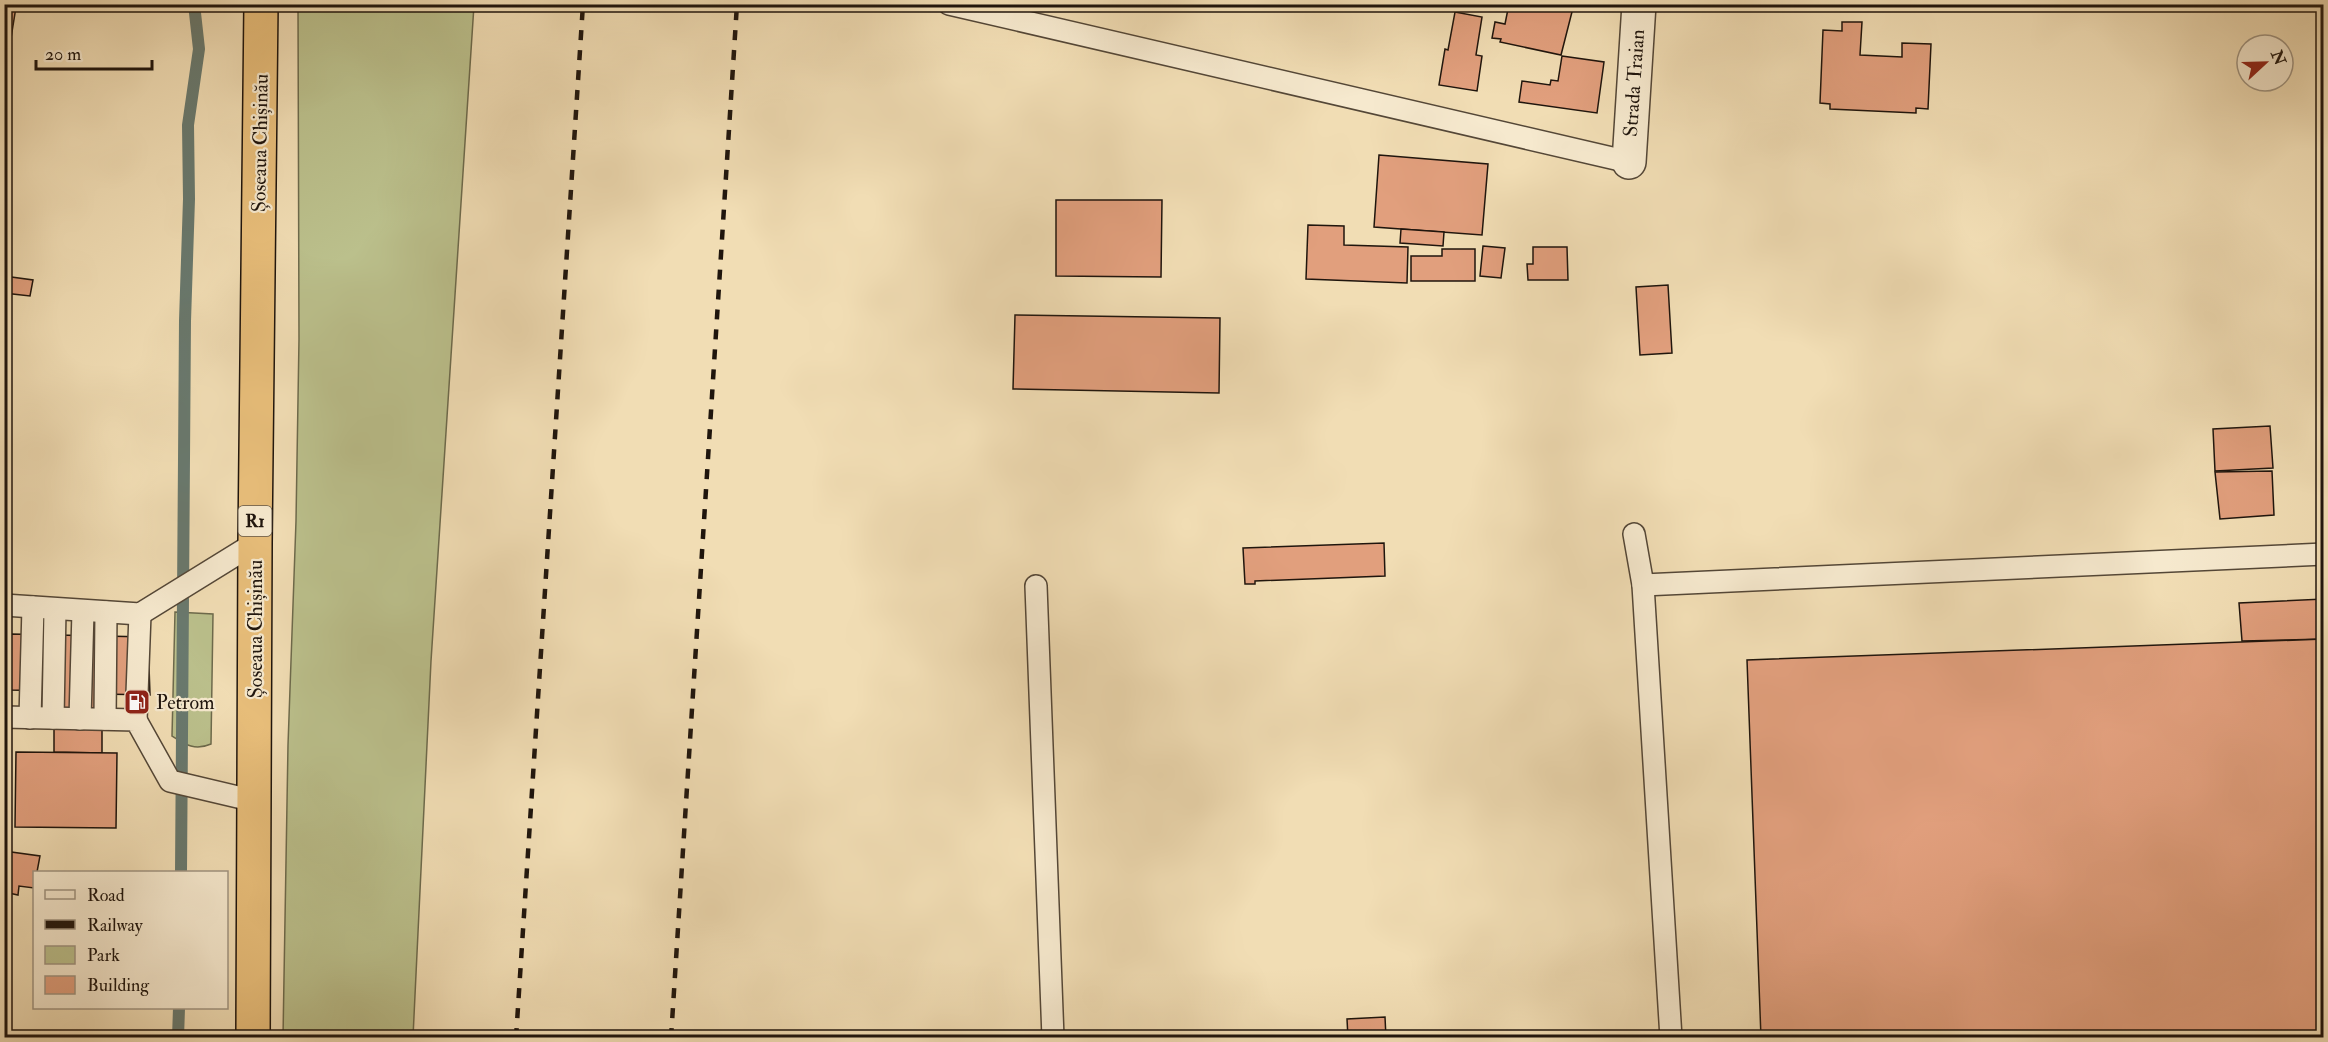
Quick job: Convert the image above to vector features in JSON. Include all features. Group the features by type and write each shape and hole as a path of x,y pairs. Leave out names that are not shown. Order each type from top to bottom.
{"highway":[{"name":"Șoseaua Chișinău","path":"253,1038 255,543 261,4"}],"street":[{"name":"Strada Traian","path":"1629,162 1639,4"}],"lane":[{"path":"949,4 1629,162"},
{"path":"1634,534 1642,585 1671,1038"},
{"path":"4,605 140,614 255,543"},
{"path":"1642,585 2324,554"},
{"path":"1036,585 1053,1038"},
{"path":"30,718 33,608"},
{"path":"53,718 55,609"},
{"path":"80,719 83,611"},
{"path":"105,719 106,612"},
{"path":"140,614 136,720 170,781 255,801"},
{"path":"4,717 136,720"}],"green space":[{"path":"298,5 474,5 431,661 413,1037 283,1037 299,339"},
{"path":"175,612 213,614 211,744 205,746 191,746 172,736"}],"building":[{"path":"1509,4 1574,4 1561,55 1500,42 1501,39 1492,38 1495,22 1505,24"},
{"path":"4,5 16,7 4,81"},
{"path":"1455,12 1482,17 1476,55 1482,56 1477,91 1439,85 1445,49 1448,50"},
{"path":"1842,22 1862,22 1860,55 1902,57 1902,43 1931,44 1928,109 1916,108 1916,113 1830,109 1830,104 1820,103 1823,30 1842,31"},
{"path":"1562,56 1604,62 1597,113 1519,102 1522,81 1550,85 1551,80 1558,81"},
{"path":"1379,155 1488,164 1482,235 1374,227"},
{"path":"1056,200 1162,200 1161,277 1056,276"},
{"path":"1308,225 1344,226 1344,245 1408,247 1407,283 1306,279"},
{"path":"1401,229 1444,232 1443,246 1400,243"},
{"path":"1483,246 1505,248 1501,278 1480,276"},
{"path":"1533,247 1567,247 1568,280 1528,280 1527,264 1533,264"},
{"path":"1442,249 1475,249 1475,281 1411,281 1411,256 1442,256"},
{"path":"4,276 33,280 30,296 4,293"},
{"path":"1668,285 1672,353 1640,355 1636,287"},
{"path":"1015,315 1220,318 1219,393 1013,389"},
{"path":"2270,426 2273,468 2215,471 2213,429"},
{"path":"2272,471 2274,515 2220,519 2215,472"},
{"path":"1384,543 1385,576 1255,581 1255,584 1245,584 1243,548"},
{"path":"2324,599 2324,639 2242,641 2239,603"},
{"path":"11,634 148,637 150,695 102,694 102,753 54,752 54,691 11,690"},
{"path":"2324,639 2324,1038 1761,1038 1747,660"},
{"path":"16,752 117,753 116,828 15,827"},
{"path":"4,851 40,856 37,871 33,871 33,888 19,886 18,895 4,892"},
{"path":"1385,1017 1386,1038 1348,1038 1347,1019"}],"waterway":[{"path":"181,871 188,125 199,49 194,4"},
{"path":"178,1038 179,1009"}],"railway":[{"path":"516,1038 583,4"},
{"path":"671,1038 737,4"}],"place":[{"name":"Petrom","path":"137,702"}]}
